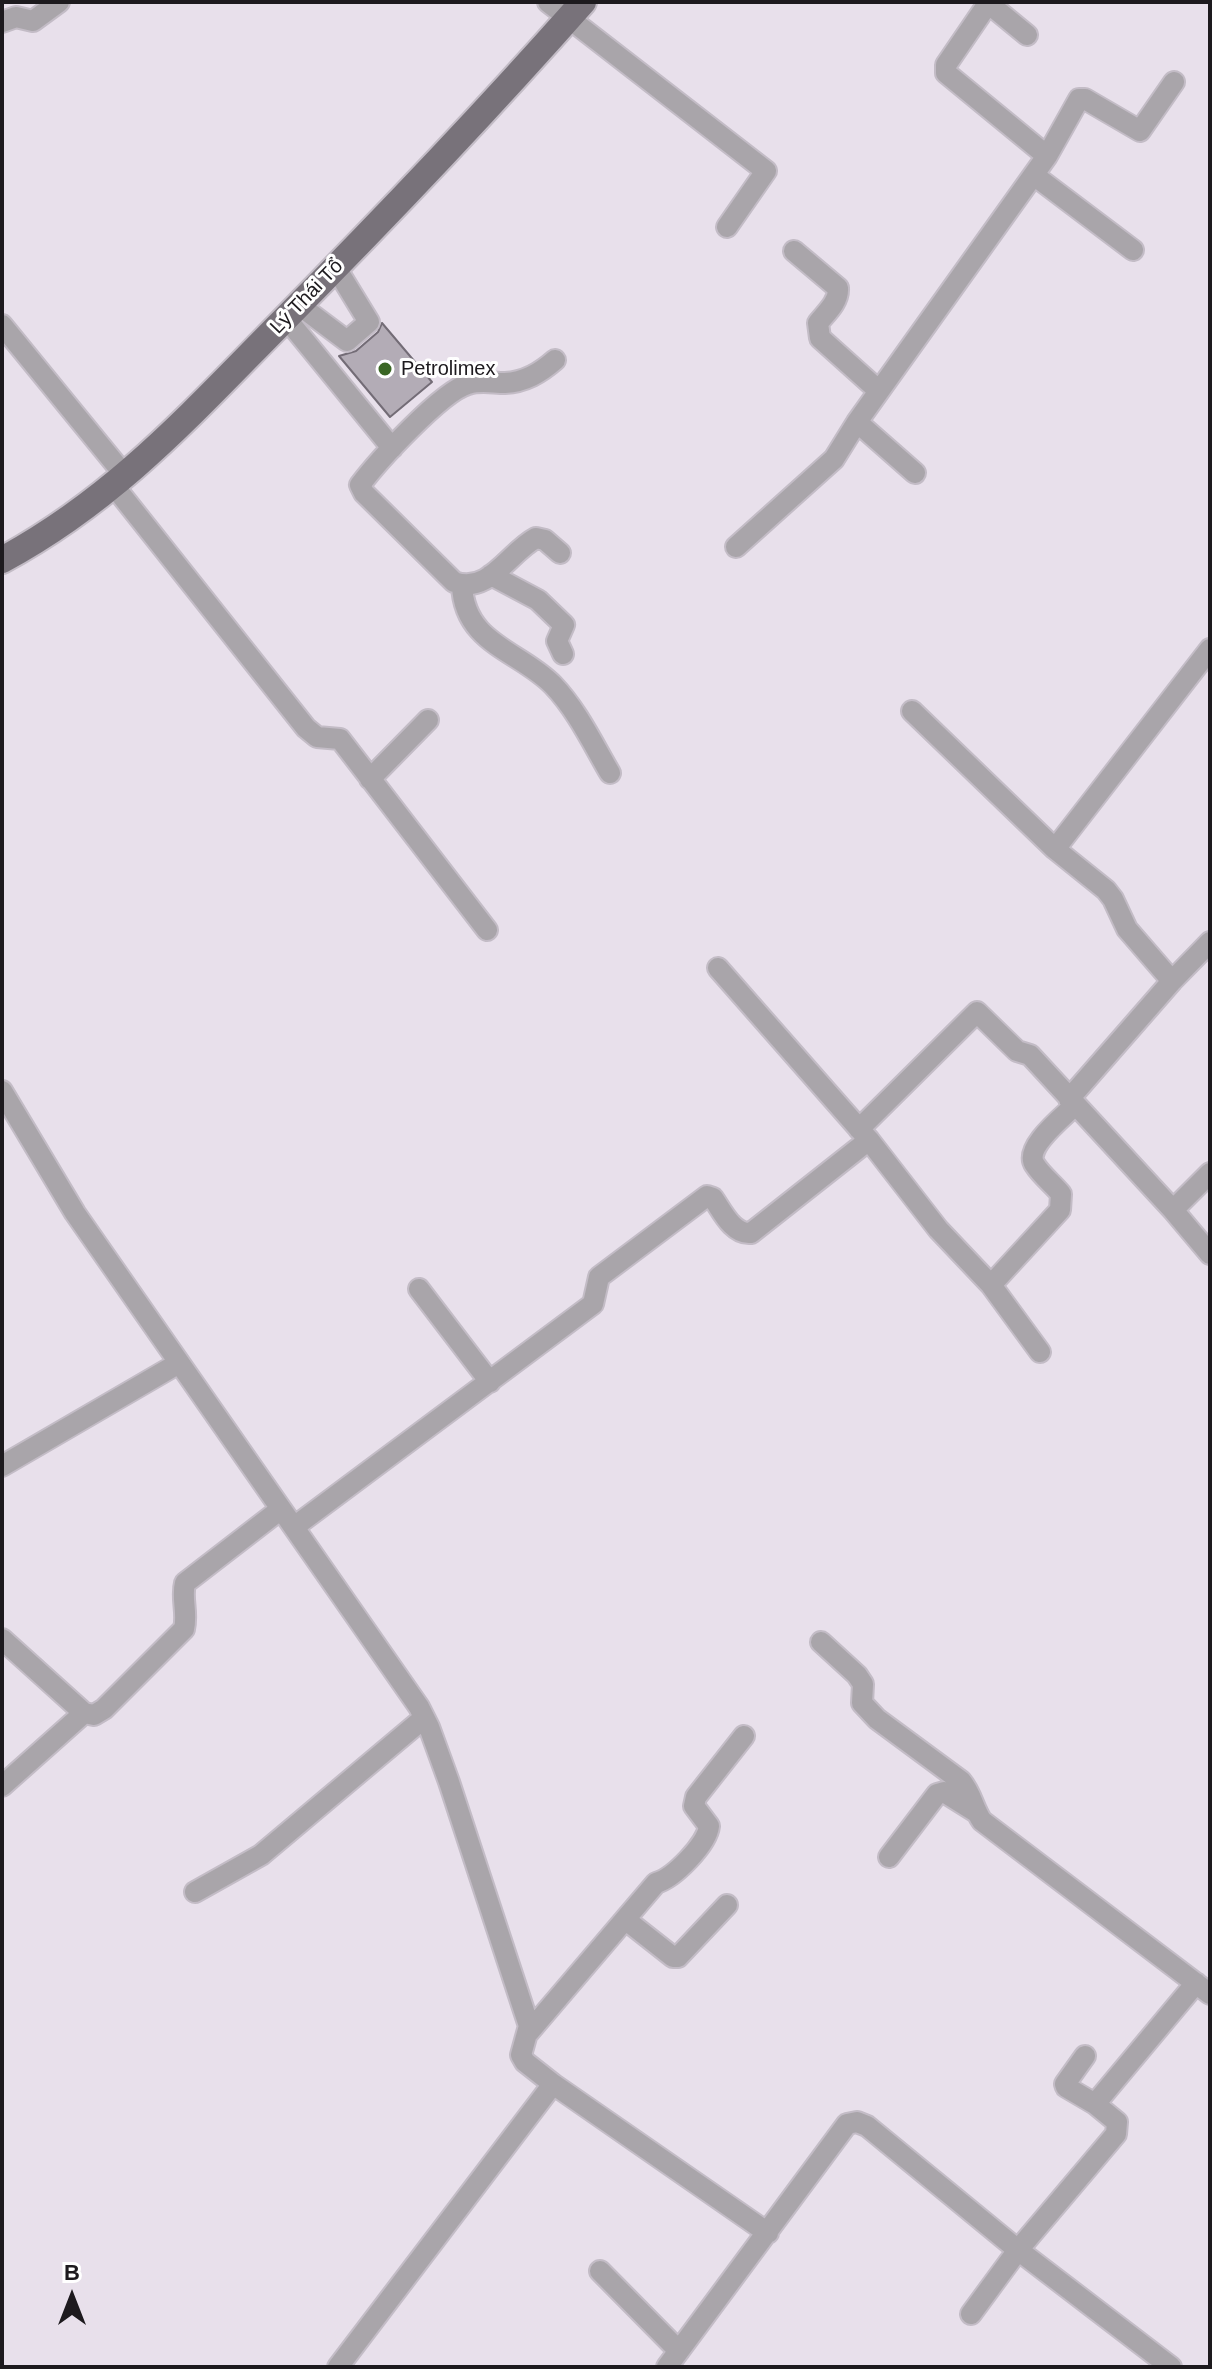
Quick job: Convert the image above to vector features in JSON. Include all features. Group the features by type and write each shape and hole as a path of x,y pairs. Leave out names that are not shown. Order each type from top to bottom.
{"main road":[{"name":"Lý Thái Tổ","path":"2,560 71,519 120,482 336,268 576,10"}],"street":[{"path":"2,22 16,17 33,21 59,2"},
{"path":"548,2 576,10 766,171 727,227"},
{"path":"1027,35 988,3 946,65 946,73 1047,156"},
{"path":"736,547 834,459 879,391 1035,176 1079,99 1085,99 1140,131 1174,82"},
{"path":"1035,176 1133,250"},
{"path":"794,251 838,288 839,295 835,302 818,323 820,338 879,391"},
{"path":"292,312 347,341 369,322 336,268"},
{"path":"292,312 392,448"},
{"path":"2,325 306,728 317,737 340,739 487,930"},
{"path":"555,360 526,380 475,382 453,390 392,448 360,485 361,490 454,582 462,585 475,585 491,575 536,538 545,540 560,553"},
{"path":"857,422 915,473"},
{"path":"491,575 538,600 564,625 557,641 563,654"},
{"path":"462,585 462,599 484,636 553,685 574,713 610,773"},
{"path":"1055,849 1210,649"},
{"path":"912,711 1055,849 1106,890 1127,929 1172,981"},
{"path":"370,779 428,720"},
{"path":"991,1285 1060,1210 1061,1194 1032,1163 1037,1143 1172,981 1210,942"},
{"path":"718,968 864,1135 938,1229 991,1285 1040,1352"},
{"path":"294,1527 593,1304 599,1277 707,1196 713,1198 737,1231 751,1233 864,1135 977,1012 1017,1051 1030,1055 1210,1254"},
{"path":"2,1091 75,1213 424,1718 449,1782 529,2032"},
{"path":"1173,1210 1210,1173"},
{"path":"419,1289 490,1382"},
{"path":"2,1466 179,1363"},
{"path":"2,1639 84,1713 94,1715 104,1709 184,1629 187,1618 185,1583 281,1509"},
{"path":"821,1642 857,1675 863,1684 862,1703 877,1719 961,1781 972,1793 976,1812 982,1821 1203,1988 1095,2104"},
{"path":"2,1786 84,1713"},
{"path":"195,1892 261,1855 424,1718"},
{"path":"744,1736 696,1797 694,1806 709,1826 705,1838 672,1876 656,1883 529,2032 521,2055 525,2062 553,2084 768,2233"},
{"path":"889,1857 937,1794 944,1792 976,1812"},
{"path":"626,1920 673,1957 678,1957 727,1905"},
{"path":"971,2314 1018,2250 1116,2134 1117,2122 1066,2087 1065,2084 1085,2056"},
{"path":"338,2367 553,2084"},
{"path":"600,2271 673,2359 847,2124 857,2122 867,2126 1018,2250 1171,2367"}],"building":[{"name":"Petrolimex","path":"382,323 432,382 390,417 339,356 356,351 378,332"}],"place":[{"name":"Petrolimex","path":"385,369"}]}
